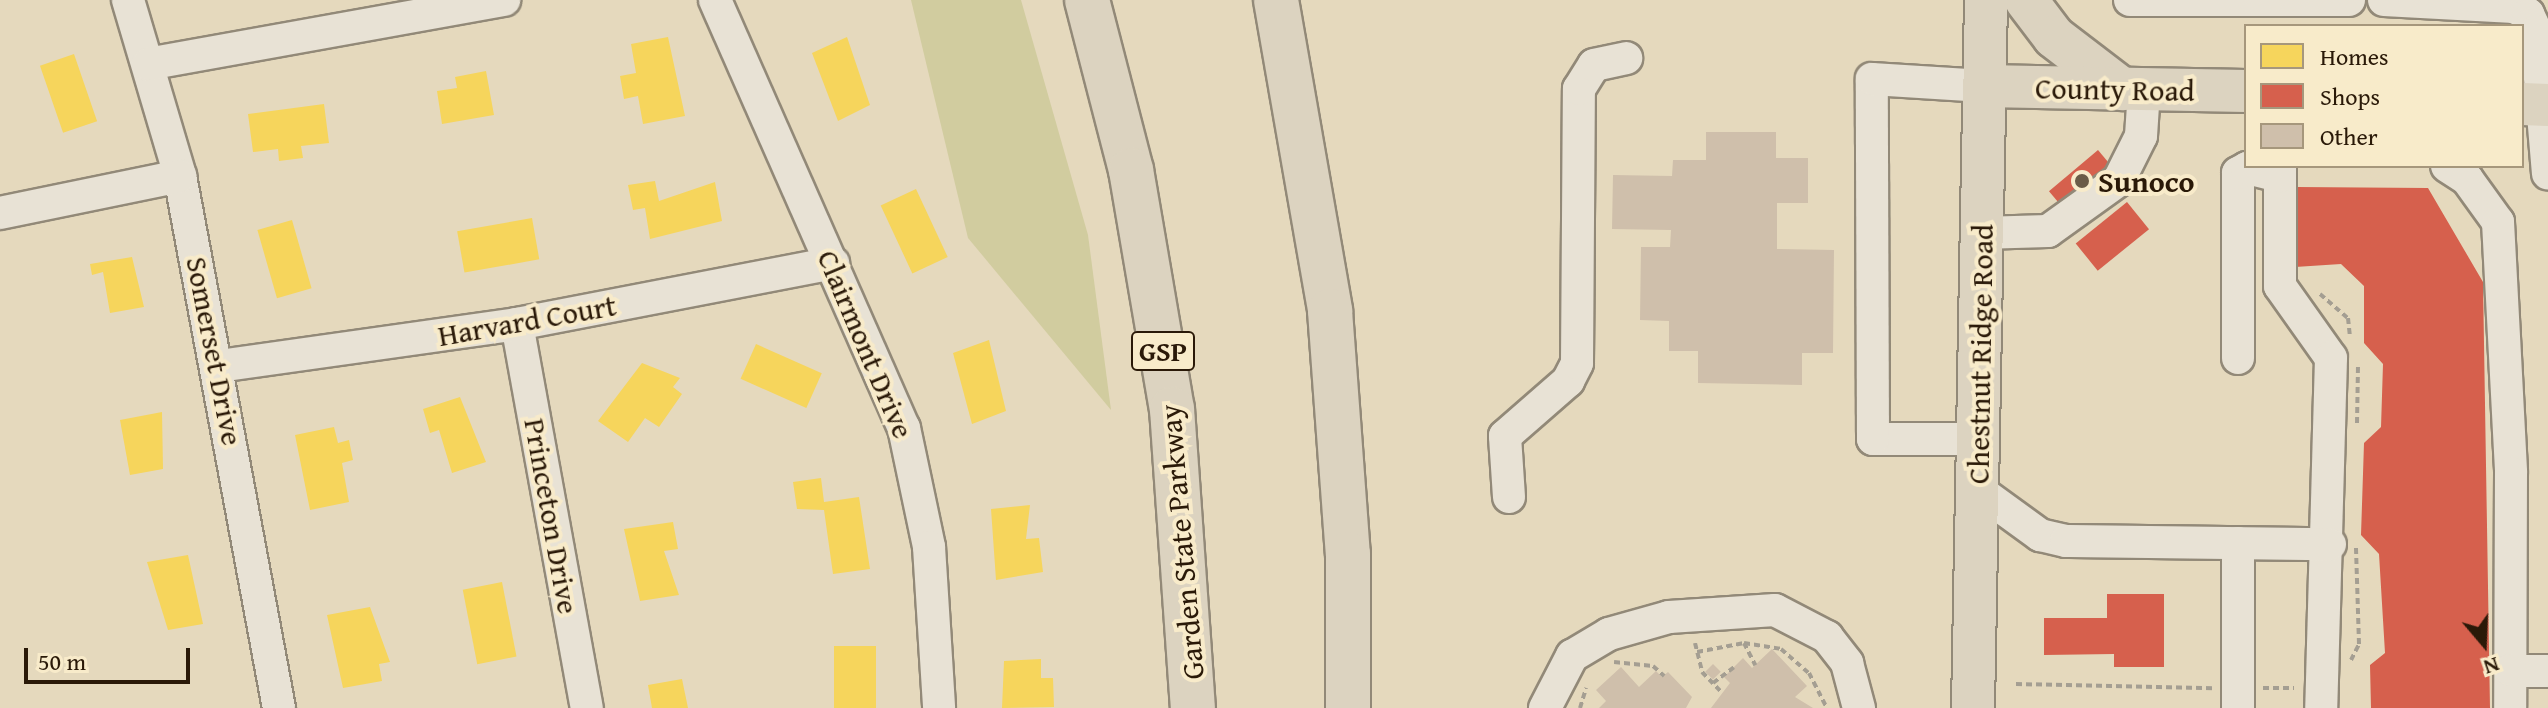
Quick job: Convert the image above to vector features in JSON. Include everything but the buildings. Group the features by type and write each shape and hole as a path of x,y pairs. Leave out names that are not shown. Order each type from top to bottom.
{"highway":[{"name":"Garden State Parkway","path":"1087,0 1131,170 1172,409 1193,708"},
{"path":"1276,0 1330,311 1348,554 1348,708"}],"main road":[{"name":"Chestnut Ridge Road","path":"1973,708 1986,0"},
{"path":"2026,0 2054,37 2133,89"},
{"name":"County Road","path":"1984,86 2133,89 2237,97"}],"street":[{"name":"Somerset Drive","path":"128,0 180,176 219,366 279,708"},
{"path":"148,64 504,0"},
{"name":"Clairmont Drive","path":"715,0 881,367 914,466 929,547 939,708"},
{"path":"2130,0 2349,0"},
{"path":"2384,0 2523,10 2536,31 2537,105 2548,173"},
{"path":"1509,497 1505,436 1568,381 1577,363 1579,89 1594,65 1626,58"},
{"path":"1978,439 1873,439 1872,79 1984,86"},
{"path":"1981,233 2048,231 2119,180 2141,136 2133,89"},
{"path":"2238,358 2238,173 2247,168 2280,171 2280,286 2331,358 2330,544 2322,699"},
{"path":"2450,168 2475,187 2498,222 2511,473 2510,708"},
{"path":"0,213 180,176"},
{"name":"Harvard Court","path":"219,366 517,324 833,263"},
{"name":"Princeton Drive","path":"517,324 587,708"},
{"path":"1978,490 2040,535 2087,543 2330,544"},
{"path":"2238,543 2238,698"},
{"path":"1545,708 1572,656 1609,634 1669,617 1775,610 1827,637 1847,663 1859,708"},
{"path":"2511,670 2548,671"}],"path":[{"path":"1688,635 1713,683 1721,692"},
{"path":"1697,652 1744,643 1795,658 1827,708"},
{"path":"1744,643 1755,665"},
{"path":"1606,655 1614,650"},
{"path":"1599,660 1653,666 1664,676"},
{"path":"1713,683 1734,667"},
{"path":"1580,708 1585,677"},
{"path":"2016,684 2238,698 2322,699"}],"shaded area":[{"path":"911,0 1021,0 1088,235 1111,410 968,238"}],"place":[{"name":"Sunoco","path":"2082,181"}]}
